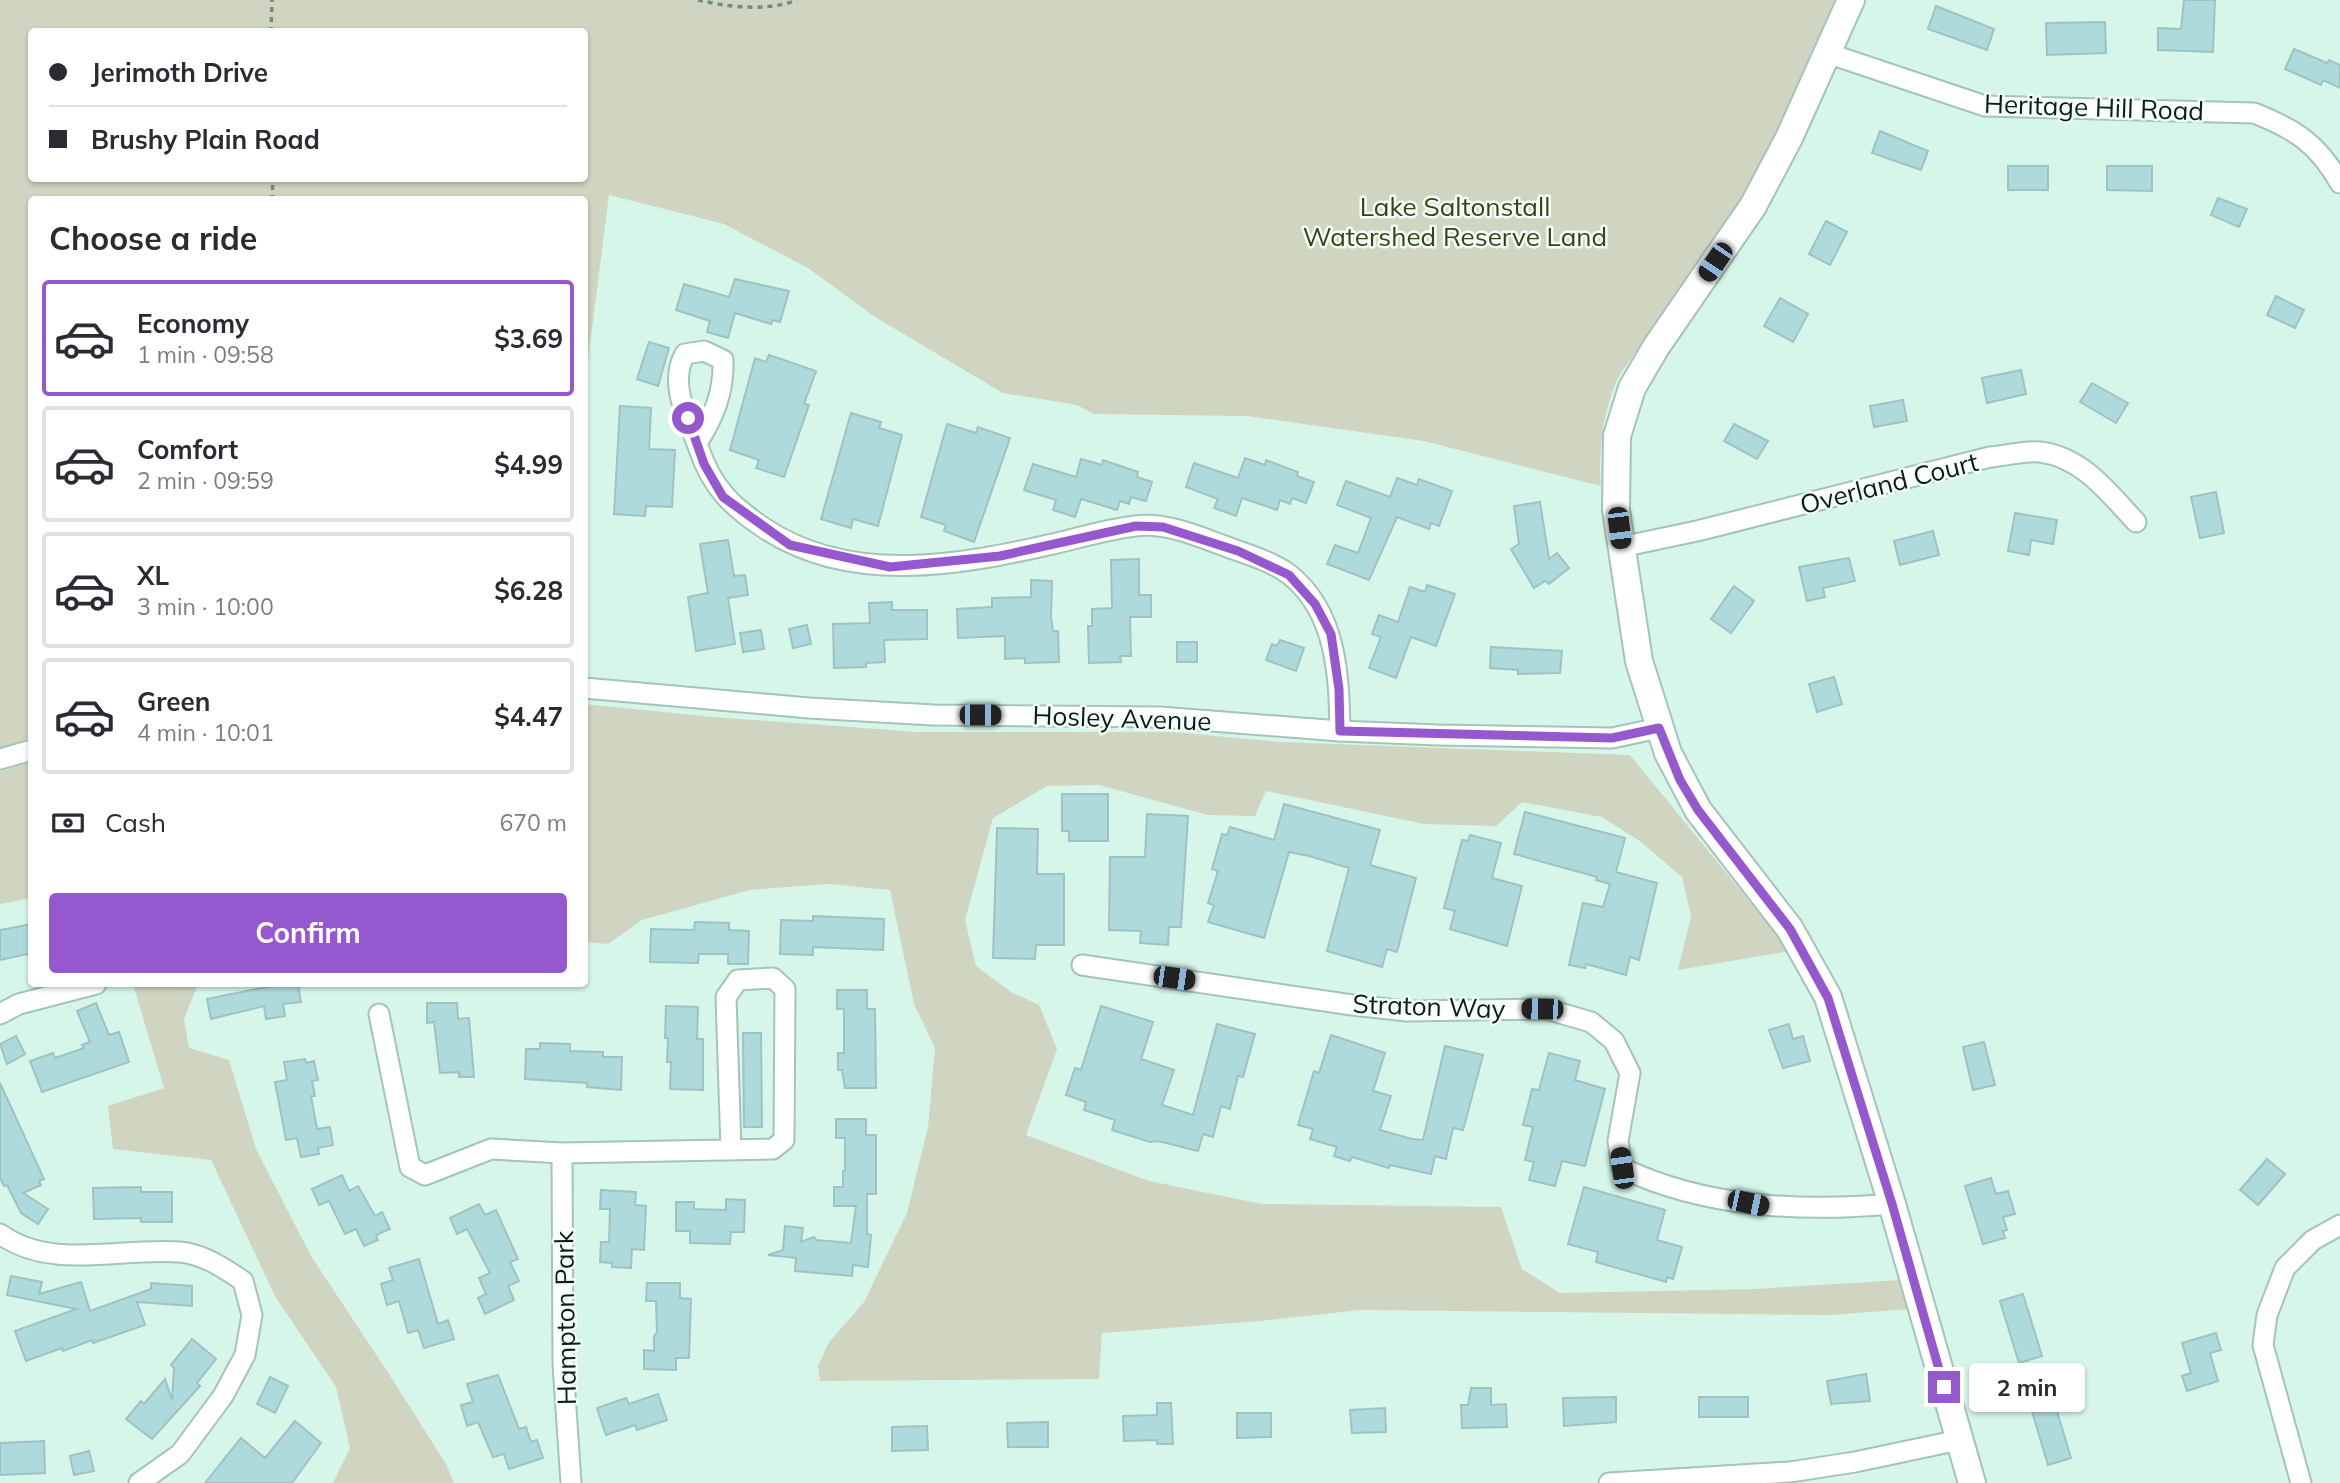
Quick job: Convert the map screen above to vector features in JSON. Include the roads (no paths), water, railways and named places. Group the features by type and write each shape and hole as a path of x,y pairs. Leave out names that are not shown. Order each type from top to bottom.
{"main road":[{"path":"1850,0 1789,138 1753,206 1651,355 1628,396 1617,436 1614,467 1621,547 1639,661 1659,728 1680,780 1698,810 1778,912 1818,978 1838,1022 1972,1483"}],"street":[{"name":"Heritage Hill Road","path":"1827,53 1985,106 2254,113 2288,126 2325,155 2340,183"},
{"path":"696,443 704,464 723,497 790,545 841,558 890,567 951,563 1000,556 1136,526 1163,527 1238,551 1289,575 1315,604 1331,634 1339,689 1340,731"},
{"name":"Overland Court","path":"1621,547 1698,531 1990,457 2038,452 2070,459 2095,478 2136,522"},
{"name":"Hosley Avenue","path":"588,688 809,708 933,715 1160,716 1340,731 1612,738 1659,728"},
{"path":"0,759 28,751"},
{"name":"Straton Way","path":"1082,965 1352,1005 1407,1011 1546,1009 1591,1022 1614,1041 1630,1073 1618,1141 1622,1168 1653,1182 1771,1208 1892,1204"},
{"path":"379,1014 410,1167 425,1175 491,1149 562,1153 731,1150 772,1149 784,1140 785,989 772,978 738,980 726,997 731,1150"},
{"path":"0,1014 19,1004 84,987"},
{"name":"Hampton Park","path":"562,1153 563,1364 571,1483"},
{"path":"2301,1483 2263,1345 2267,1315 2285,1268 2313,1240 2340,1225"},
{"path":"0,1234 19,1248 48,1254 182,1252 213,1262 243,1281 252,1315 245,1355 223,1396 180,1454 139,1483"},
{"path":"1609,1483 1671,1482 1790,1472 1855,1462 1959,1440"}],"park label":[{"name":"Lake Saltonstall Watershed Reserve Land","path":"1455,221"}]}
